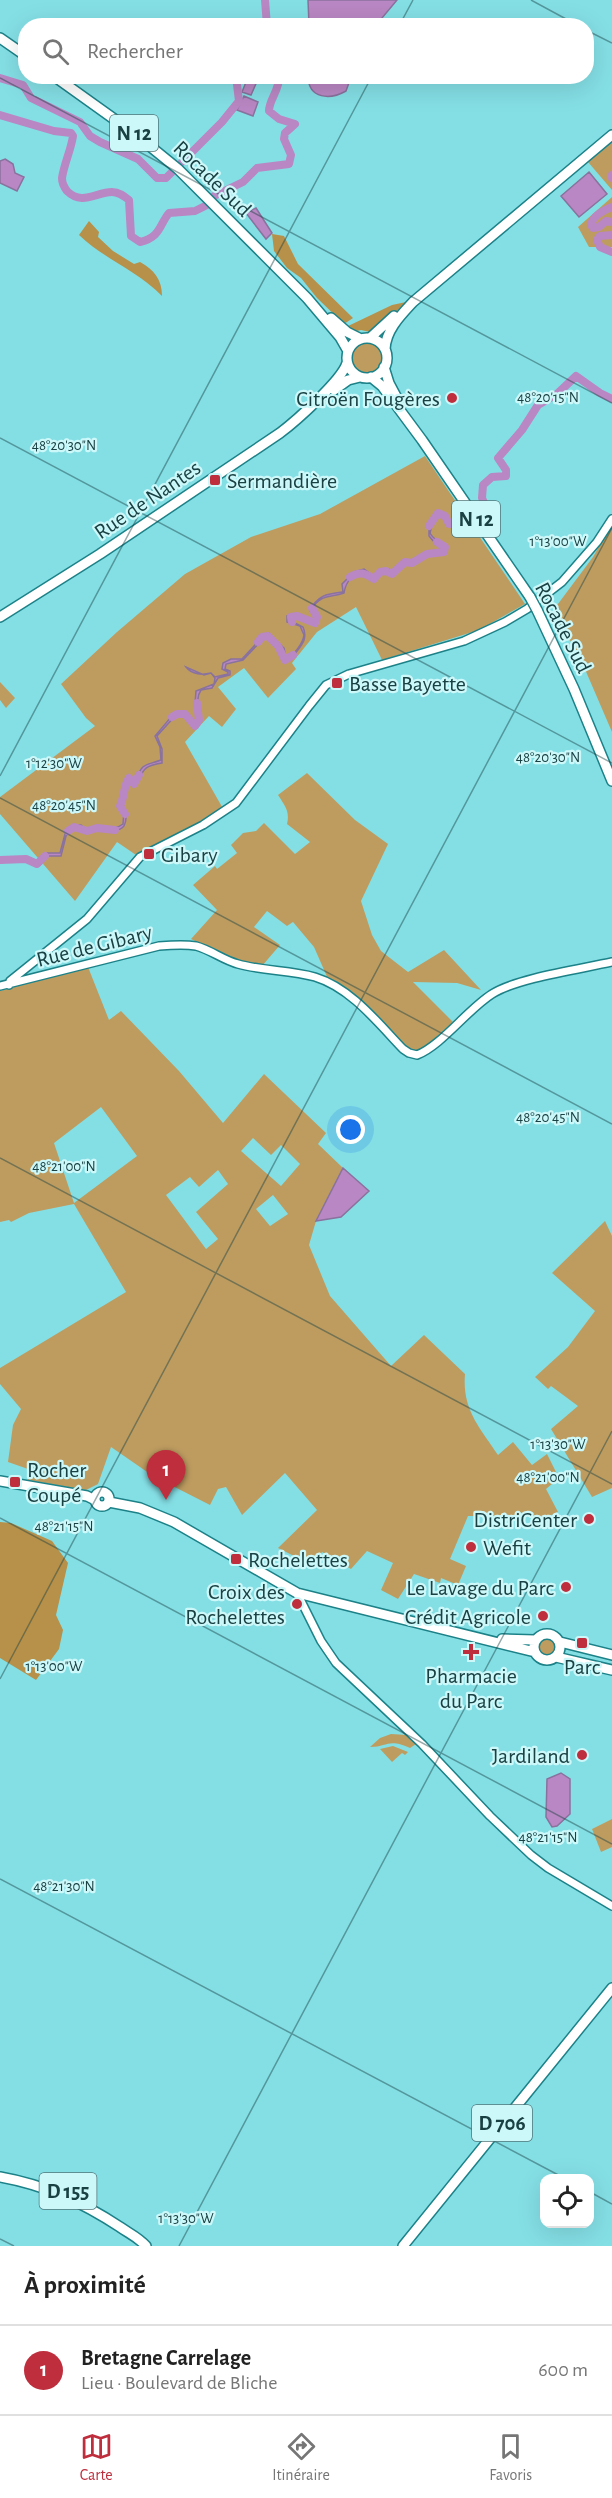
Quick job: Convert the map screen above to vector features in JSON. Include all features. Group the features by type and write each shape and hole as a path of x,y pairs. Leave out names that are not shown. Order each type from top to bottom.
{"main road":[{"path":"0,38 18,50"},
{"name":"Rocade Sud","path":"65,84 160,153 307,298 347,332 365,338"},
{"path":"409,303 388,335 385,349 387,358 384,367 378,374 366,377 352,372 347,363 348,351 352,344 365,338 409,303 445,275 612,135"},
{"name":"Rocade Sud","path":"307,298 340,337 348,351"},
{"path":"365,338 379,342 385,349"},
{"name":"Rue de Nantes","path":"311,407 341,375 347,363"},
{"name":"Rocade Sud","path":"384,367 389,383 422,440"},
{"name":"Rocade Sud","path":"366,377 382,386 530,597 574,689 612,781"},
{"name":"Rue de Nantes","path":"0,617 100,554 280,433 342,384 366,377"},
{"path":"1,1481 87,1496 95,1500 96,1495 103,1492 108,1495 110,1502 140,1508 174,1522 297,1593 383,1616 484,1638 535,1652 545,1660 556,1657 612,1670"},
{"path":"535,1652 535,1640 540,1635 547,1634 560,1642 612,1654"},
{"path":"484,1638 535,1640"},
{"path":"556,1657 560,1650 560,1642"},
{"name":"D 706","path":"403,2246 612,1987"},
{"name":"D 155","path":"0,2172 24,2176 74,2194 116,2220 138,2246"},
{"name":"D 155","path":"0,2177 33,2184 72,2198 138,2237 146,2246"}],"street":[{"path":"9,985 10,981 87,918 140,857 203,825 237,803 326,686 349,674 464,640 505,622 527,609 562,582 597,542 612,519"},
{"name":"Rue de Gibary","path":"0,986 150,948 196,946 231,962 297,973 333,985 366,1011 404,1049 413,1054 422,1053 477,1005 505,987 612,962"},
{"path":"297,1593 321,1641 336,1663 422,1744 490,1816 531,1855 548,1868 612,1906"}],"shaded area":[{"path":"308,0 397,0 382,18 309,18"},
{"path":"245,84 256,84 251,95 242,92"},
{"path":"309,84 348,84 346,91 333,96 321,96 312,90"},
{"path":"244,96 258,102 253,116 237,110"},
{"path":"612,142 612,190 588,162"},
{"path":"5,159 13,164 15,173 24,177 17,191 0,183 0,161"},
{"path":"589,172 607,194 579,217 561,196"},
{"path":"612,197 612,247 589,247 578,227"},
{"path":"256,208 272,233 266,239 246,213"},
{"path":"89,221 99,232 98,237 113,251 134,264 140,262 153,272 161,285 162,296 153,287 79,235"},
{"path":"272,234 284,236 298,264 353,318 344,324 317,298 301,278 287,268 274,251"},
{"path":"406,302 374,333 361,330 353,332 346,327 392,305"},
{"path":"366,341 378,346 383,358 378,370 366,375 354,370 349,358 354,346"},
{"path":"425,456 525,604 479,630 382,660 356,607 317,632 292,663 296,669 268,698 244,668 218,687 236,709 222,727 209,716 185,742 225,812 136,855 117,842 75,901 0,814 0,797 95,726 86,718 61,684 185,574 251,537 320,514"},
{"path":"434,517 430,533 447,548 446,552 437,555 430,553 412,564 405,562 401,569 393,575 387,571 380,573 375,580 365,573 357,574 348,581 344,593 322,599 315,604 312,609 317,617 310,611 319,598 343,592 342,584 354,572 364,569 375,577 380,570 389,569 393,573 403,561 415,562 430,551 438,553 445,550 445,547 434,542 429,536 429,525"},
{"path":"612,524 612,732 578,653 552,612 593,557"},
{"path":"300,614 316,622 318,618 319,620 315,624 302,617 292,617 291,621 303,627 305,636 302,644 291,659 285,660 281,648 269,636 266,636 243,660 226,664 225,669 230,671 230,675 218,678 212,688 201,690 198,699 199,714 195,703 196,691 214,684 215,678 211,673 215,677 228,674 222,669 223,663 231,659 242,659 265,634 269,633 284,648 286,658 289,657 302,642 304,635 300,626 287,622 287,616"},
{"path":"186,667 202,674 191,672"},
{"path":"0,682 15,698 6,708 0,700"},
{"path":"184,711 196,722 199,719 196,726 185,714 176,715 157,736 162,749 162,763 145,769 136,785 130,778 125,796 124,789 129,775 136,781 142,768 161,760 160,747 155,736 171,717"},
{"path":"307,773 355,820 388,844 361,901 372,935 381,951 408,972 444,950 481,990 457,983 413,982 453,1022 421,1051 415,1053 408,1050 328,979 314,947 293,922 287,926 267,911 254,927 280,945 262,966 239,962 191,939 217,910 193,885 215,866 217,869 237,853 231,845 243,833 256,831 264,823 295,854 310,842 287,824 287,812 278,795"},
{"path":"124,798 121,806 126,814 123,827 117,830 98,828 86,832 79,827 72,828 66,836 61,856 47,856 40,865 36,863 39,863 47,853 60,853 65,834 71,826 81,825 87,830 98,826 114,827 123,824 124,811 119,807"},
{"path":"3,858 31,858 33,862 28,859 0,860"},
{"path":"88,967 109,1020 121,1011 179,1071 223,1123 264,1074 326,1133 318,1144 343,1168 316,1221 309,1245 330,1296 391,1366 424,1335 465,1374 469,1408 498,1455 513,1442 532,1465 547,1454 559,1478 546,1489 558,1512 547,1517 468,1516 450,1559 466,1566 458,1585 441,1578 440,1583 414,1574 398,1599 381,1590 393,1563 367,1551 351,1569 322,1552 314,1566 278,1548 317,1510 285,1473 242,1515 226,1487 218,1489 210,1505 153,1476 111,1447 98,1484 86,1490 28,1480 28,1469 8,1462 13,1425 21,1409 0,1384 0,1368 126,1292 74,1204 29,1213 11,1222 9,1220 0,1222 0,991","holes":["101,1107 137,1156 74,1203 54,1143","253,1138 271,1155 281,1145 300,1164 281,1186 241,1151","218,1170 228,1184 196,1212 218,1239 206,1249 166,1195 190,1177 199,1187","273,1195 288,1214 270,1226 256,1209"]},
{"path":"343,1168 369,1191 341,1217 316,1221"},
{"path":"605,1221 612,1236 612,1488 592,1497 551,1429 578,1406 551,1386 548,1389 535,1377 568,1347 595,1311 552,1273"},
{"path":"0,1522 11,1523 52,1541 68,1563 56,1615 63,1630 59,1649 36,1680 0,1658"},
{"path":"547,1638 554,1641 557,1648 554,1655 547,1658 540,1655 537,1648 540,1641"},
{"path":"391,1734 407,1735 416,1744 410,1748 392,1743 370,1747 380,1738"},
{"path":"393,1746 408,1752 405,1755 402,1753 392,1762 380,1749"},
{"path":"561,1773 570,1779 570,1814 557,1826 552,1827 546,1817 547,1779"},
{"path":"612,1819 612,1847 601,1852 592,1829"}],"waterway":[{"path":"265,0 266,18"},
{"path":"0,78 18,83"},
{"path":"20,84 23,85 31,98 80,122 90,136 138,159 157,178 166,178 173,171"},
{"path":"182,162 222,122 239,101 237,84"},
{"path":"0,115 54,131 71,133 73,136 62,178 65,188 73,195 84,198 112,192 125,197 129,200 131,236 140,242 156,234 169,213 195,211 207,205 214,196 243,182 257,168 289,164 291,155 284,139 285,133 295,124 279,119 269,111 278,84"},
{"path":"612,207 596,216 591,225 593,228 599,227 606,221 612,222"},
{"path":"612,235 600,236 597,240 600,247 612,252"},
{"path":"486,521 490,516 482,498 483,485 492,477 506,476 506,470 498,458 522,430 538,405 557,394 576,376 612,399"},
{"path":"429,526 438,513 445,516 449,524 461,522 472,531 475,529"},
{"path":"350,577 362,574 374,579 380,572 386,571 392,574 405,562 412,563 427,554 444,552 445,547 437,542"},
{"path":"292,622 291,617 297,616 315,623 317,617 312,608"},
{"path":"258,642 262,637 268,636 278,646 285,660 293,655"},
{"path":"172,717 185,714 195,726 199,720 197,703"},
{"path":"125,814 120,806 126,785 129,778 134,784 139,775"},
{"path":"68,831 74,827 87,831 97,828 115,830"},
{"path":"0,860 26,859 37,864 45,856"}],"place":[{"name":"Citroën Fougères","path":"452,398"},
{"name":"Sermandière","path":"215,480"},
{"name":"Basse Bayette","path":"337,683"},
{"name":"Gibary","path":"149,854"},
{"name":"Rocher Coupé","path":"15,1482"},
{"name":"Bretagne Carrelage","path":"166,1500"},
{"name":"DistriCenter","path":"589,1519"},
{"name":"Wefit","path":"471,1547"},
{"name":"Rochelettes","path":"236,1559"},
{"name":"Le Lavage du Parc","path":"566,1587"},
{"name":"Croix des Rochelettes","path":"297,1604"},
{"name":"Crédit Agricole","path":"543,1616"},
{"name":"Parc","path":"582,1643"},
{"name":"Pharmacie du Parc","path":"471,1652"},
{"name":"Jardiland","path":"582,1755"}]}
